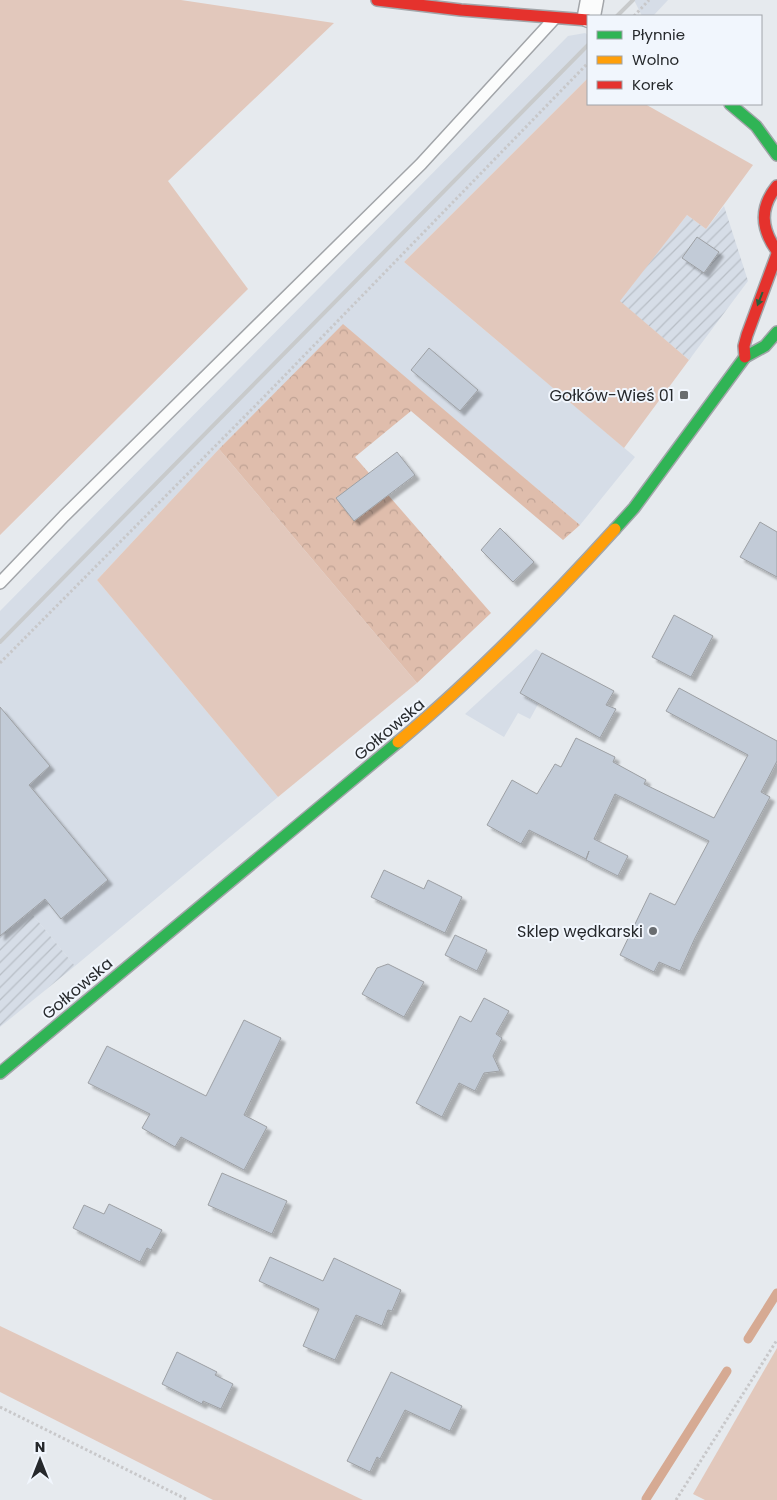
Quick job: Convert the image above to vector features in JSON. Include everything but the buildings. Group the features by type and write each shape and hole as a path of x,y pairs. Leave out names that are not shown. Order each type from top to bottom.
{"street":[{"path":"377,0 493,13 557,16 587,20"},
{"path":"590,15 592,0"},
{"path":"731,105 756,126 777,155"},
{"path":"745,358 744,346 747,334 777,253 765,234 762,212 767,198 777,186"},
{"name":"Gołkowska","path":"0,1073 451,698 547,604 634,508 745,358 765,346 777,332"}],"lane":[{"path":"0,583 64,516 421,164 557,16"}],"path":[{"path":"635,15 649,0"},
{"path":"0,663 261,400 587,64"},
{"path":"676,1500 777,1340"},
{"path":"0,1407 188,1500"}],"shaded area":[{"path":"0,0 181,0 334,23 168,181 248,289 0,535"},
{"path":"634,0 668,0 654,15 642,15"},
{"path":"585,33 587,34 587,79 404,262 635,457 580,525 343,325 219,449 97,580 278,797 75,966 0,875 0,611 568,36"},
{"path":"587,79 587,105 647,105 753,165 706,229 687,215 620,301 689,360 624,448 404,262"},
{"path":"724,206 748,281 689,360 619,301 687,215 706,229"},
{"path":"219,449 417,683 278,797 97,580"},
{"path":"536,649 560,664 530,719 518,713 504,737 465,714"},
{"path":"0,875 75,966 0,1027"},
{"path":"0,1326 363,1500 213,1500 0,1392"},
{"path":"777,1348 777,1500 705,1500 693,1494"}],"green space":[{"path":"343,324 580,525 563,540 411,411 355,457 491,613 417,683 219,449"}],"waterway":[{"path":"748,1339 777,1293"},
{"path":"646,1499 727,1371"}],"railway":[{"path":"618,15 633,0"},
{"path":"0,642 587,46"}],"traffic: fast":[{"path":"731,105 756,126 777,155"},
{"path":"615,529 634,508 745,357 765,346 777,332"},
{"path":"0,1073 398,742"}],"traffic: slow":[{"path":"398,742 510,640 615,529"}],"traffic: jam":[{"path":"377,0 461,10 587,20"},
{"path":"777,186 767,202 764,218 768,235 777,251"},
{"path":"745,357 744,346 747,335 777,254"}],"place":[{"name":"Gołków-Wieś 01","path":"684,395"},
{"name":"Sklep wędkarski","path":"653,931"}]}
